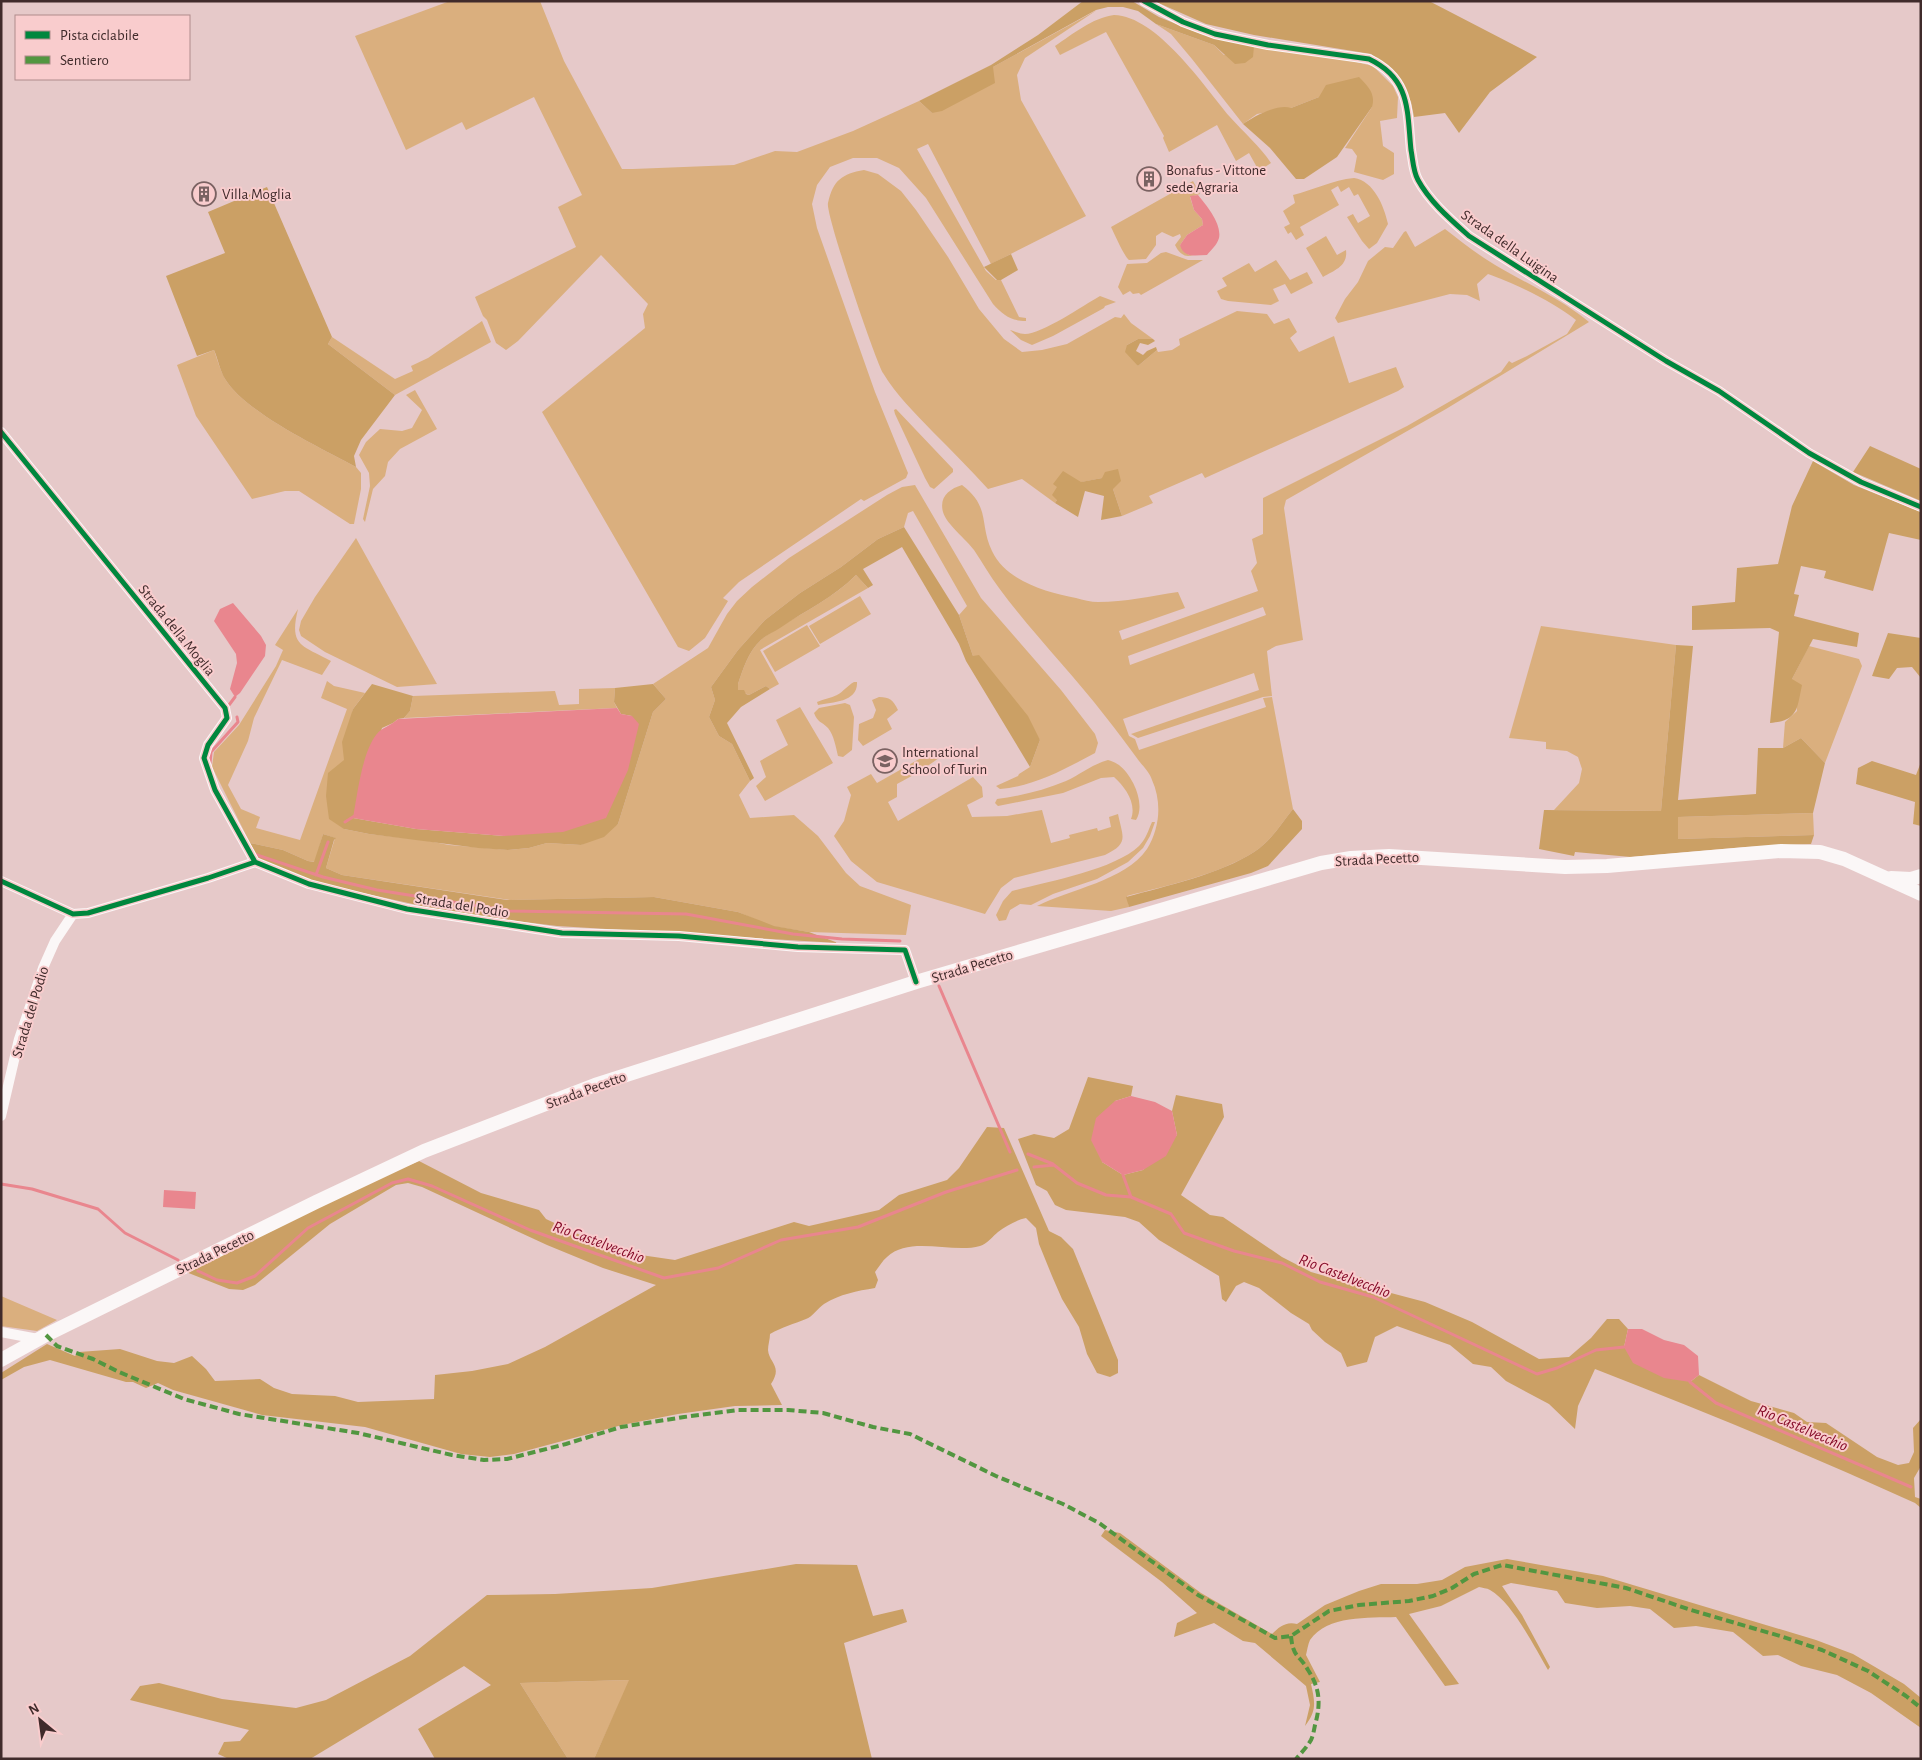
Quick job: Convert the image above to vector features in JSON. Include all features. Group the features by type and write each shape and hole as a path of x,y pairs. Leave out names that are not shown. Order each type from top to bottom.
{"main road":[{"name":"Strada Pecetto","path":"1,1360 38,1339 316,1202 424,1152 614,1079 916,982 1321,863 1351,858 1416,856 1565,867 1607,866 1781,851 1820,852 1844,859 1921,894"},
{"name":"Strada Pecetto","path":"1881,876 1903,879 1921,876"}],"street":[{"name":"Strada della Luigina","path":"1144,1 1183,22 1215,34 1268,45 1369,59 1382,65 1398,84 1409,111 1414,167 1418,179 1446,216 1469,236 1666,362 1719,391 1809,453 1861,482 1921,507"},
{"name":"Strada della Moglia","path":"1,432 224,708 227,718 208,745 204,758 215,790 255,862"},
{"path":"1,881 73,914 88,913 146,897 255,862"},
{"name":"Strada del Podio","path":"255,862 309,884 407,909 562,933 679,936 798,947 905,950 916,982"},
{"name":"Strada del Podio","path":"1,1116 19,1040 43,968 55,941 73,914"},
{"path":"1,1332 38,1339"}],"shaded area":[{"path":"450,1 540,1 564,61 622,169 734,165 775,151 797,152 853,131 919,101 932,113 993,67 1097,10 1025,58 1017,75 1021,100 1086,216 991,264 928,144 917,149 986,271 996,280 1001,280 1019,317 1026,318 1026,321 1008,317 993,304 926,198 899,168 877,158 853,158 830,167 817,185 812,204 817,228 875,392 908,473 906,478 864,501 861,499 739,582 723,598 728,601 705,638 689,651 678,647 542,412 645,328 643,314 648,304 601,255 518,341 506,350 496,343 475,297 576,247 558,207 582,195 534,97 466,130 462,122 406,150 355,36"},
{"path":"1083,1 1132,1 1159,17 1201,34 1254,46 1253,57 1245,63 1235,64 1214,45 1156,24 1138,11 1123,7 1108,7 1096,10 993,67 995,83 942,111 932,113 919,101 991,65 1038,35"},
{"path":"1154,1 1429,1 1537,57 1490,92 1459,133 1445,113 1414,117 1411,102 1396,73 1371,54 1254,35 1206,24"},
{"path":"1114,15 1130,18 1147,27 1163,40 1193,71 1230,117 1257,145 1271,163 1259,171 1249,153 1236,161 1217,125 1169,152 1163,138 1164,136 1106,32 1060,55 1055,46 1090,23"},
{"path":"1156,24 1214,45 1224,55 1254,46 1373,66 1393,86 1398,97 1397,118 1380,121 1383,146 1394,153 1394,174 1383,180 1354,172 1357,156 1352,149 1345,148 1372,107 1319,97 1291,108 1257,114 1243,124 1171,34"},
{"path":"1359,77 1372,94 1372,107 1337,157 1304,179 1296,179 1270,148 1243,124 1273,109 1279,107 1291,108 1319,97 1326,85"},
{"path":"864,170 878,174 901,191 948,257 979,309 1004,339 1022,352 1042,350 1067,344 1115,317 1121,318 1124,314 1131,323 1153,339 1138,339 1127,345 1138,366 1157,350 1158,352 1172,350 1180,345 1179,339 1237,311 1267,314 1274,324 1289,318 1297,332 1290,338 1299,352 1334,336 1349,383 1396,367 1404,387 1205,478 1202,473 1149,496 1153,503 1122,516 1113,489 1102,478 1057,487 1057,500 1055,503 1022,479 988,489 900,396 888,381 878,362 834,232 828,203 833,189 840,179"},
{"path":"1354,178 1361,180 1372,189 1384,210 1388,224 1377,243 1369,249 1347,217 1353,214 1358,223 1370,216 1358,194 1354,196 1349,187 1341,192 1338,186 1331,190 1339,205 1300,227 1304,235 1296,240 1291,232 1288,234 1284,227 1290,224 1283,211 1295,203 1293,195"},
{"path":"1193,181 1200,194 1190,197 1194,210 1202,219 1203,225 1187,235 1180,245 1189,255 1193,255 1190,256 1184,255 1175,245 1181,237 1180,234 1173,237 1162,232 1156,236 1156,245 1146,259 1129,260 1111,227"},
{"path":"267,187 332,337 328,344 395,395 361,440 354,456 356,467 284,428 249,404 235,392 225,379 214,350 197,356 166,276 225,253 208,212"},
{"path":"1198,195 1216,221 1219,238 1207,255 1195,256 1184,252 1180,245 1187,235 1203,225 1202,219 1194,210 1190,196"},
{"path":"1445,229 1487,260 1558,300 1589,322 1446,409 1286,500 1284,508 1303,640 1276,646 1267,651 1272,696 1263,697 1138,738 1131,734 1259,690 1254,673 1123,719 1129,736 1135,739 1139,750 1266,707 1263,698 1272,697 1293,809 1271,838 1254,852 1225,867 1192,879 1127,896 1129,907 1111,911 1037,906 1111,877 1137,860 1147,849 1155,832 1158,815 1157,797 1147,770 1092,700 1012,605 974,550 948,522 942,507 946,494 962,485 971,493 981,508 988,541 998,561 1007,570 1028,584 1093,602 1128,600 1178,592 1185,608 1119,631 1122,640 1258,591 1251,571 1257,563 1252,539 1263,534 1263,498 1407,426 1501,372 1509,361 1512,363 1567,334 1576,320 1557,306 1510,282 1488,274 1477,284 1480,301 1467,295 1450,294 1338,323 1335,318 1345,299 1358,282 1368,261 1385,247 1393,248 1406,231 1415,247","holes":["1263,607 1266,615 1130,665 1128,656"]},
{"path":"1326,236 1337,255 1346,250 1346,255 1340,267 1323,277 1306,248"},
{"path":"1166,252 1188,260 1203,260 1141,295 1139,293 1133,294 1130,291 1123,295 1118,287 1127,264 1147,263 1161,253"},
{"path":"1011,254 1018,270 1001,280 997,280 984,267"},
{"path":"1276,260 1290,280 1307,272 1313,283 1291,294 1285,284 1273,289 1279,301 1271,305 1221,299 1217,291 1227,286 1222,278 1249,263 1255,272"},
{"path":"1100,296 1116,302 1105,306 1053,336 1032,345 1021,340 1010,330 1025,334 1032,333 1063,318"},
{"path":"482,321 491,342 395,395 328,344 332,337 395,379 413,371 411,366 428,358"},
{"path":"1138,339 1153,339 1155,341 1148,345 1140,343 1136,351 1143,355 1156,347 1157,350 1138,366 1125,352 1127,345"},
{"path":"214,350 225,379 235,392 249,404 284,428 356,467 361,473 361,489 354,524 350,524 299,491 285,491 252,499 196,416 177,365"},
{"path":"415,390 437,429 400,449 388,462 385,476 373,489 365,522 363,519 370,486 369,473 359,455 366,442 380,429 402,431 412,428 422,410 406,395"},
{"path":"896,409 953,469 953,472 934,489 930,487 925,478 895,414 894,410"},
{"path":"1870,446 1921,469 1921,501 1853,472"},
{"path":"1813,461 1854,485 1921,512 1921,540 1889,533 1873,591 1824,578 1826,571 1801,566 1794,594 1799,595 1794,616 1859,633 1857,647 1813,639 1792,679 1802,685 1795,712 1786,720 1770,723 1779,632 1770,628 1692,630 1692,606 1735,602 1737,568 1778,564 1792,506"},
{"path":"1118,469 1121,481 1113,489 1122,516 1101,520 1104,496 1085,491 1078,517 1055,503 1057,500 1052,495 1057,487 1053,484 1063,471 1081,482 1102,478 1105,472"},
{"path":"915,485 981,598 1061,690 1095,734 1098,743 1095,753 1038,781 1000,789 996,786 1018,776 1030,767 1040,740 973,656 959,615 967,606 913,511 908,513 904,527 878,539 841,567 800,593 765,620 738,650 711,687 715,700 709,717 719,736 732,744 750,781 739,795 750,818 794,815 818,836 846,873 860,886 911,905 906,935 809,932 771,926 738,912 654,897 510,900 342,875 326,868 335,838 323,834 315,862 308,861 283,850 250,843 212,767 214,752 239,725 276,666 283,650 275,645 298,609 295,630 300,643 331,661 322,675 282,660 254,718 248,741 228,785 241,809 260,817 256,828 300,840 347,709 321,698 327,681 334,686 365,693 353,709 344,760 344,829 449,845 508,850 529,848 547,843 581,845 618,824 653,712 666,699 653,684 708,648 727,614 737,601 789,558 887,495 902,487"},
{"path":"904,527 959,615 973,656 979,655 1028,716 1040,740 1030,767 966,661 959,644 902,547 863,569 873,585 868,588 856,575 829,597 765,637 756,645 746,661 738,684 738,690 744,690 749,695 766,686 770,689 741,707 727,723 754,778 750,781 732,744 719,736 709,717 715,700 711,687 738,650 765,620 800,593 841,567 878,539"},
{"path":"356,538 437,684 397,687 325,652 301,636 299,630 301,621 315,597"},
{"path":"856,575 868,588 760,650 779,684 770,689 766,686 749,695 738,690 738,684 746,661 761,640 829,597"},
{"path":"860,596 871,614 820,644 809,626"},
{"path":"233,603 261,636 266,645 265,656 240,693 235,697 230,689 237,663 236,654 214,621 220,609"},
{"path":"807,625 820,646 775,672 763,651"},
{"path":"1541,626 1676,645 1661,811 1554,810 1579,783 1582,769 1578,757 1567,751 1546,749 1546,742 1509,738"},
{"path":"1888,633 1921,638 1921,678 1912,667 1897,668 1889,679 1872,676"},
{"path":"1676,645 1693,646 1678,800 1756,794 1758,748 1783,748 1801,738 1825,763 1813,813 1678,817 1678,839 1814,835 1811,844 1746,847 1631,857 1575,852 1574,856 1539,849 1544,810 1661,811"},
{"path":"1809,646 1859,659 1862,666 1825,763 1801,738 1783,748 1785,722 1797,711 1792,679"},
{"path":"854,682 857,682 856,689 849,697 837,702 818,705 817,702 837,695"},
{"path":"372,684 413,696 410,711 404,718 398,719 382,728 353,818 416,829 504,836 632,716 621,714 614,702 615,688 653,684 666,699 653,712 618,824 604,837 581,845 547,843 529,848 508,850 369,834 344,829 329,819 326,796 328,773 344,760 342,742 353,709"},
{"path":"615,688 614,702 617,708 404,718 410,711 413,696 555,691 559,705 579,704 579,689"},
{"path":"879,697 891,700 898,710 887,719 892,729 863,746 858,740 859,724 873,718 876,710 872,700"},
{"path":"845,703 850,705 854,717 852,750 843,757 838,756 830,731 818,720 814,713 819,708"},
{"path":"800,707 833,763 765,801 756,786 766,777 760,761 788,745 776,720"},
{"path":"617,708 621,714 632,716 639,724 628,770 606,818 563,832 504,836 416,829 353,818 361,775 371,743 378,732 398,719"},
{"path":"935,750 939,758 897,784 897,797 888,802 898,821 973,777 982,787 983,797 967,805 972,817 1007,816 1042,810 1051,843 1070,838 1069,835 1097,828 1098,831 1111,827 1109,817 1118,814 1122,834 1121,843 1113,851 1105,855 1014,878 1001,888 985,914 877,882 851,861 834,836 844,821 851,795 847,787 871,774 877,783"},
{"path":"1108,760 1119,765 1133,783 1140,806 1136,820 1131,819 1132,807 1129,796 1114,777 1101,778 1063,793 998,806 995,803 997,799 1032,792 1058,784"},
{"path":"1872,761 1916,775 1921,762 1921,826 1913,824 1915,802 1856,784 1858,768"},
{"path":"1293,809 1302,821 1302,829 1268,866 1251,873 1129,907 1126,897 1209,873 1254,852 1271,838"},
{"path":"1813,813 1814,835 1678,839 1678,817"},
{"path":"1152,822 1155,822 1143,848 1128,862 1097,879 1053,894 1031,905 1020,904 1010,910 1006,920 999,921 996,915 1003,901 1012,891 1079,874 1113,862 1139,846"},
{"path":"323,834 336,838 326,868 342,875 507,900 654,897 738,912 774,926 809,932 838,943 557,926 453,913 309,881 260,861 250,843 283,850 314,862"},
{"path":"1088,1077 1133,1086 1131,1096 1115,1101 1102,1162 1123,1175 1143,1170 1177,1135 1172,1111 1176,1095 1222,1104 1224,1117 1181,1195 1210,1215 1223,1217 1282,1257 1311,1272 1346,1282 1360,1277 1391,1293 1425,1302 1472,1322 1539,1359 1569,1357 1591,1338 1607,1319 1619,1319 1628,1329 1624,1347 1690,1382 1699,1375 1751,1401 1794,1413 1807,1422 1826,1423 1877,1457 1898,1465 1909,1463 1914,1452 1913,1428 1921,1419 1921,1466 1914,1478 1915,1497 1921,1499 1921,1508 1915,1503 1876,1485 1716,1417 1595,1369 1578,1406 1575,1429 1549,1404 1506,1381 1491,1367 1473,1364 1450,1345 1397,1326 1375,1337 1367,1362 1347,1367 1341,1353 1325,1342 1312,1330 1309,1324 1291,1313 1259,1288 1244,1282 1236,1286 1226,1302 1222,1299 1219,1276 1159,1240 1139,1222 1125,1217 1066,1210 1055,1205 1047,1191 1036,1185 1018,1139 1034,1134 1054,1138 1069,1129"},
{"path":"1131,1096 1155,1102 1172,1111 1177,1135 1166,1156 1143,1170 1123,1175 1102,1162 1091,1140 1096,1118 1115,1101"},
{"path":"987,1127 1004,1128 1049,1231 1061,1237 1073,1249 1118,1360 1118,1373 1110,1377 1097,1373 1087,1354 1079,1327 1062,1299 1052,1276 1039,1244 1036,1228 1026,1218 1008,1225 980,1246 957,1248 919,1246 907,1247 896,1251 885,1259 875,1272 878,1280 875,1288 842,1295 824,1304 808,1318 770,1334 768,1350 776,1369 771,1384 782,1405 735,1406 678,1414 622,1425 514,1454 490,1457 461,1454 365,1427 262,1415 173,1390 158,1383 146,1388 133,1382 126,1382 50,1360 24,1367 1,1380 1,1373 47,1344 75,1356 79,1352 120,1349 157,1361 174,1363 192,1356 206,1369 215,1381 260,1379 274,1388 292,1394 335,1396 358,1402 434,1399 435,1375 472,1371 508,1364 545,1347 656,1285 603,1268 547,1245 422,1187 408,1183 396,1185 330,1224 255,1285 243,1290 229,1289 186,1272 388,1174 419,1161 481,1193 539,1210 546,1219 593,1241 601,1239 634,1254 675,1260 794,1222 809,1226 879,1210 899,1195 947,1180 959,1168"},
{"path":"164,1190 196,1192 195,1209 163,1207"},
{"path":"1,1296 57,1320 37,1331 1,1326"},
{"path":"1628,1329 1642,1329 1664,1340 1684,1345 1698,1356 1699,1375 1690,1382 1664,1378 1633,1363 1624,1347"},
{"path":"1105,1530 1120,1533 1201,1593 1272,1634 1283,1625 1289,1623 1297,1624 1325,1605 1359,1591 1381,1584 1417,1584 1442,1580 1465,1567 1507,1559 1603,1576 1816,1640 1853,1654 1904,1684 1921,1698 1921,1728 1871,1693 1837,1675 1801,1666 1778,1655 1763,1656 1733,1632 1696,1626 1674,1628 1650,1609 1630,1606 1597,1608 1565,1603 1557,1591 1511,1583 1502,1586 1522,1615 1550,1667 1548,1670 1507,1604 1490,1590 1479,1587 1441,1606 1409,1614 1459,1684 1445,1686 1396,1617 1361,1618 1338,1622 1317,1632 1310,1640 1306,1655 1320,1682 1311,1684 1314,1706 1312,1716 1305,1726 1310,1705 1306,1686 1255,1643 1243,1641 1214,1623 1174,1637 1177,1623 1197,1613 1162,1582 1101,1536"},
{"path":"796,1564 857,1565 873,1616 903,1609 907,1622 844,1643 872,1759 594,1759 629,1680 520,1683 568,1759 435,1759 418,1729 491,1685 464,1666 310,1759 229,1759 218,1754 224,1742 240,1741 249,1730 130,1700 140,1686 159,1683 222,1699 296,1708 326,1700 410,1656 487,1595 555,1594 652,1588"},
{"path":"630,1680 594,1759 568,1759 520,1683"}],"waterway":[{"path":"229,705 235,697"},
{"path":"210,763 211,752 238,722 237,717"},
{"path":"345,822 356,815"},
{"path":"316,875 328,842"},
{"path":"254,854 323,877 377,890 510,911 686,914 793,934 842,939 900,941"},
{"path":"939,986 1010,1152"},
{"path":"1028,1154 1053,1164"},
{"name":"Rio Castelvecchio","path":"1034,1167 1054,1165 1077,1183 1106,1195 1131,1197 1171,1214 1184,1233 1234,1251 1282,1263 1320,1282 1373,1297 1537,1374 1557,1368 1596,1350 1624,1347"},
{"name":"Rio Castelvecchio","path":"198,1271 217,1280 237,1283 255,1276 308,1228 392,1183 408,1179 432,1186 530,1230 664,1278 718,1268 781,1240 858,1227 946,1192 1017,1170"},
{"path":"1123,1175 1131,1197"},
{"name":"Rio Castelvecchio","path":"1,1184 32,1189 98,1209 125,1233 178,1260"},
{"name":"Rio Castelvecchio","path":"1690,1382 1716,1403 1911,1487"}],"marked path":[{"path":"46,1335 57,1346 93,1359 184,1399 239,1414 358,1433 452,1455 484,1460 507,1459 566,1444 621,1427 684,1417 738,1410 788,1410 823,1413 873,1427 910,1434 996,1476 1063,1504 1099,1523 1198,1595 1275,1638 1291,1636 1329,1611 1359,1605 1409,1601 1433,1596 1452,1588 1474,1574 1502,1565 1626,1588 1822,1650 1868,1671 1921,1708"},
{"path":"1291,1636 1295,1652 1315,1683 1319,1703 1312,1738 1296,1759"}],"cycle path":[{"path":"1144,1 1183,22 1215,34 1268,45 1369,59 1383,67 1393,76 1400,86 1404,97 1409,122 1413,165 1418,180 1434,203 1469,236 1666,361 1719,391 1809,453 1861,482 1921,507"},
{"path":"1,432 225,708 227,718 208,745 204,758 215,790 255,862"},
{"path":"1,881 73,914 88,913 208,878 255,862 309,884 407,909 562,933 679,936 798,947 905,950 916,982"}],"place":[{"name":"Bonafus - Vittone sede Agraria","path":"1149,179"},
{"name":"Villa Moglia","path":"204,194"},
{"name":"International School of Turin","path":"885,761"}]}
